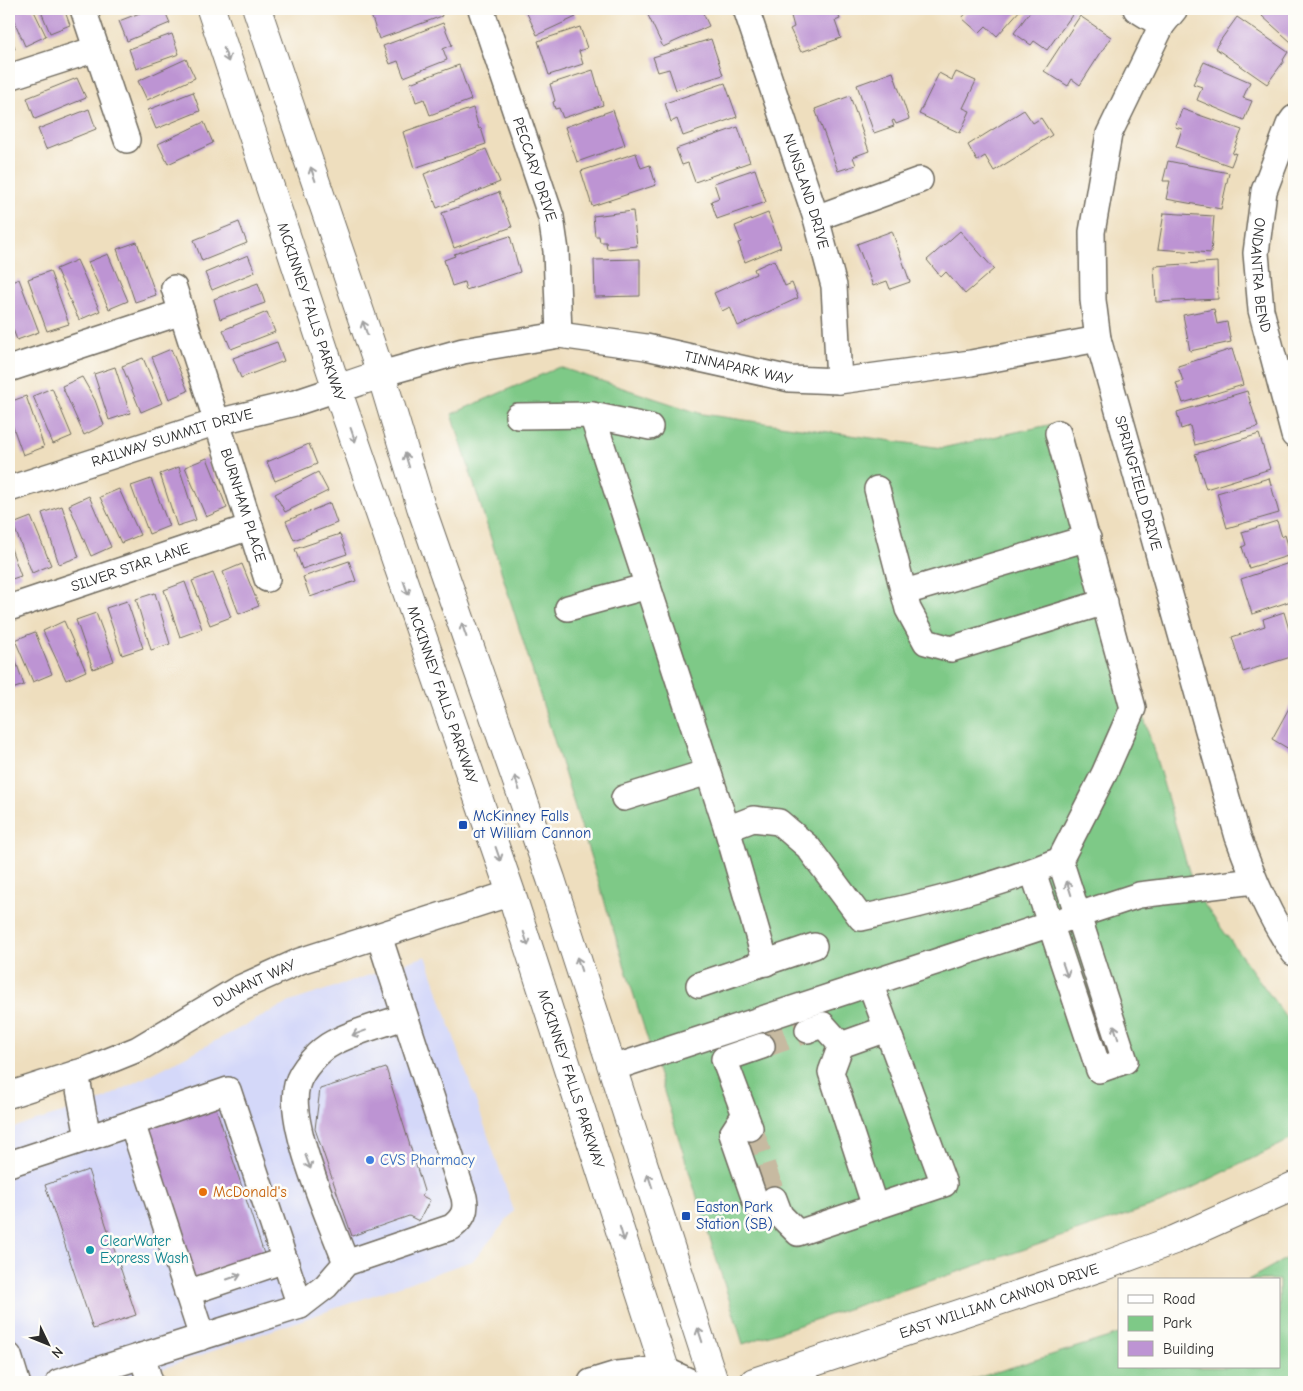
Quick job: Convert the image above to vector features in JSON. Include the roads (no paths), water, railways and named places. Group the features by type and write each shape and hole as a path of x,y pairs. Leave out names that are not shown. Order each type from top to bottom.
{"main road":[{"name":"MCKINNEY FALLS PARKWAY","path":"211,9 337,389 511,892 602,1171 666,1376"},
{"path":"257,9 381,374 421,507 551,879 714,1382"},
{"path":"337,389 381,374"},
{"name":"EAST WILLIAM CANNON DRIVE","path":"754,1382 1119,1260 1183,1236 1294,1186"}],"street":[{"path":"83,9 127,140"},
{"name":"PECCARY DRIVE","path":"481,9 551,217 556,250 559,335"},
{"name":"NUNSLAND DRIVE","path":"746,9 816,218 834,286 840,381"},
{"path":"1136,9 1168,17"},
{"name":"SPRINGFIELD DRIVE","path":"1168,17 1109,134 1092,232 1093,300 1098,340 1238,837 1254,881 1268,910 1294,953"},
{"path":"9,77 96,49"},
{"name":"ONDANTRA BEND","path":"1294,118 1289,125 1264,191 1256,253 1261,310 1294,435"},
{"path":"816,218 920,180"},
{"name":"BURNHAM PLACE","path":"174,288 267,579"},
{"path":"9,370 182,312"},
{"name":"TINNAPARK WAY","path":"381,374 463,351 559,335 646,347 790,379 840,381 971,363 1098,340"},
{"name":"RAILWAY SUMMIT DRIVE","path":"9,489 217,422 295,403 337,389"},
{"path":"592,415 727,829 766,963"},
{"path":"518,416 592,415 650,427"},
{"path":"727,829 753,819 779,822 808,847 861,918 954,895 1033,872 1060,860 1104,774 1133,708 1058,433"},
{"path":"877,489 908,609 926,642 951,649 1105,602"},
{"name":"SILVER STAR LANE","path":"9,608 250,527"},
{"path":"905,592 1088,538"},
{"path":"568,608 648,586"},
{"path":"624,798 708,772"},
{"path":"1033,872 1099,1070 1124,1061 1060,860"},
{"path":"613,1068 1139,895 1254,881"},
{"name":"DUNANT WAY","path":"9,1095 76,1073 138,1049 268,974 300,961 511,892"},
{"path":"59,1382 300,1306 326,1286 346,1263 452,1227 464,1215 466,1206 379,936"},
{"path":"699,985 814,946"},
{"path":"762,1046 724,1059 748,1122 732,1134 757,1206 777,1207 798,1233 944,1184 870,983"},
{"path":"346,1263 302,1144 296,1117 297,1084 318,1054 332,1043 404,1017"},
{"path":"808,1030 823,1025 841,1045"},
{"path":"875,1207 831,1072 841,1045 886,1028"},
{"path":"76,1073 88,1138"},
{"path":"9,1164 228,1090 300,1306"},
{"path":"132,1123 202,1337"},
{"path":"188,1293 285,1260"},
{"path":"9,1356 18,1382"},
{"path":"142,1356 150,1382"},
{"path":"591,1382 617,1374 666,1376 691,1382"}],"tunnel":[{"path":"762,1046 808,1030"},
{"path":"751,1130 774,1199"}],"place":[{"name":"McKinney Falls at William Cannon","path":"463,825"},
{"name":"CVS Pharmacy","path":"370,1160"},
{"name":"McDonald's","path":"203,1192"},
{"name":"Easton Park Station (SB)","path":"686,1216"},
{"name":"ClearWater Express Wash","path":"90,1250"}]}
